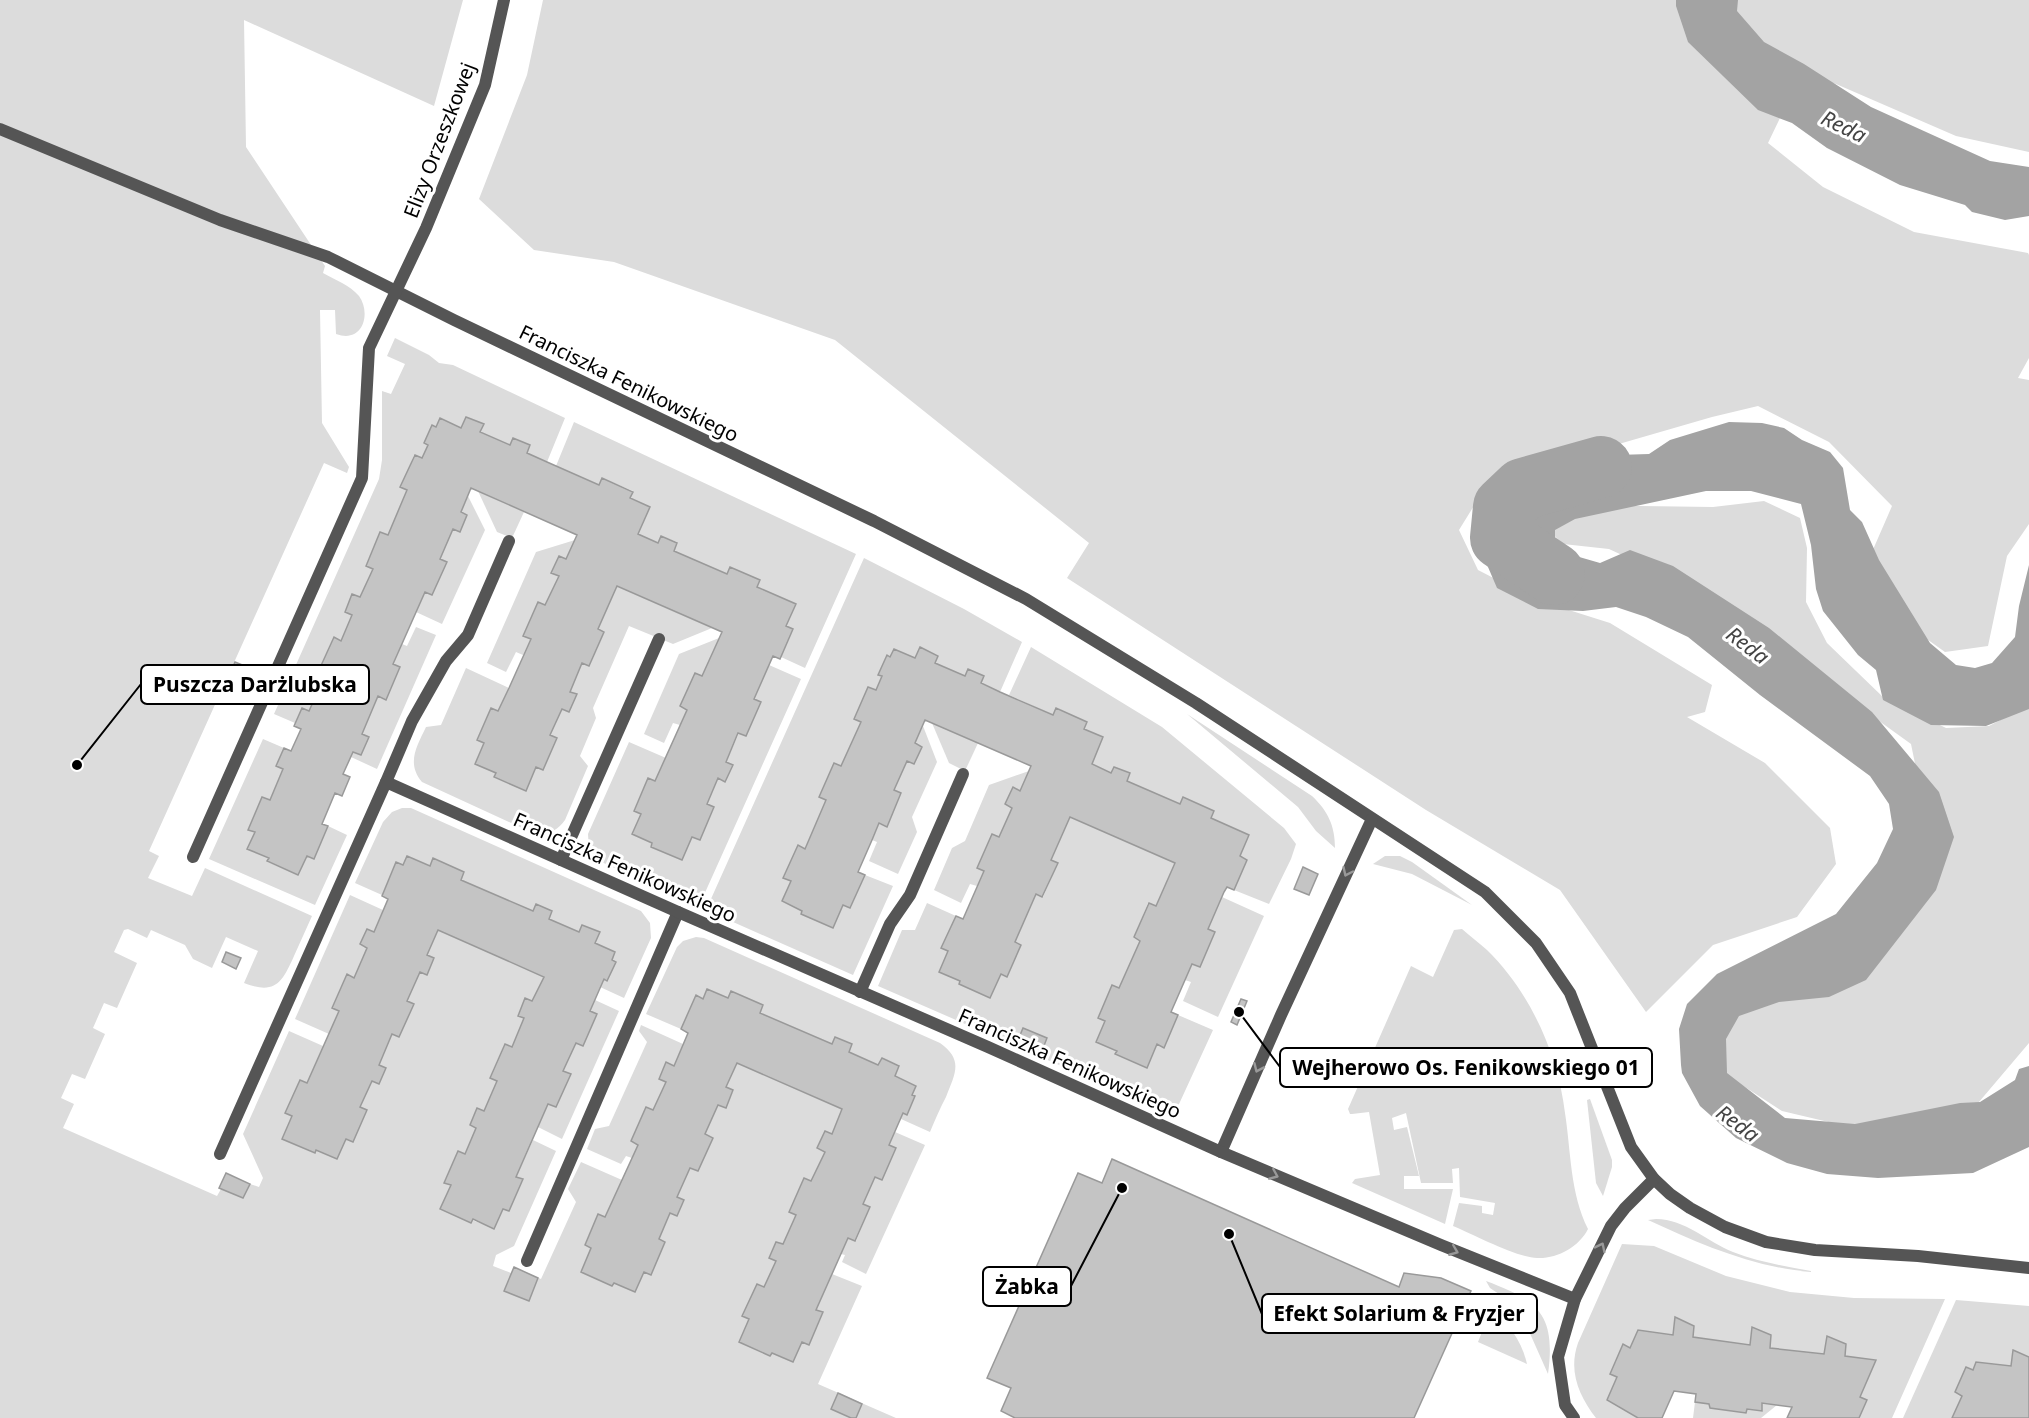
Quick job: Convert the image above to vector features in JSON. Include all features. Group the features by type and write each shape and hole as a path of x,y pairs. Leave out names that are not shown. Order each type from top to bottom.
{"street":[{"name":"Elizy Orzeszkowej","path":"193,856 362,478 369,348 426,228 485,85 504,0"},
{"name":"Franciszka Fenikowskiego","path":"0,129 220,220 328,256 485,335 874,521 1026,599 1196,703 1485,892 1536,943 1570,993 1631,1147 1654,1179 1690,1208 1725,1227 1766,1242 1815,1251 1918,1256 2029,1268"},
{"path":"220,1154 418,711 446,661 468,634 509,542"},
{"path":"561,860 659,639"},
{"path":"860,992 890,924 910,895 963,774"},
{"name":"Franciszka Fenikowskiego","path":"386,782 1221,1152 1575,1299"},
{"path":"1221,1152 1281,1015 1372,819"},
{"path":"527,1261 678,912"},
{"path":"1575,1418 1565,1406 1558,1357 1575,1299 1611,1226 1625,1208 1654,1179"}],"shaded area":[{"path":"0,0 463,0 434,106 244,20 246,147 325,266 323,273 355,292 363,303 362,325 353,335 336,334 335,310 320,310 322,423 349,467 347,473 324,463 149,851 159,856 148,878 192,896 205,868 312,916 281,980 270,987 263,988 244,983 258,951 226,937 212,968 193,959 185,945 151,930 147,938 128,929 124,930 114,952 137,963 117,1008 104,1003 93,1028 105,1034 85,1079 72,1074 61,1098 74,1104 63,1128 217,1196 221,1189 243,1198 250,1184 259,1187 263,1178 243,1134 289,1031 323,1046 307,1083 300,1081 286,1112 292,1116 282,1139 314,1153 316,1150 346,1139 353,1142 360,1107 372,1081 379,1084 386,1068 379,1065 392,1034 399,1037 414,1004 407,1001 420,972 427,974 434,958 427,955 438,930 544,977 532,1001 525,999 518,1015 524,1018 512,1047 504,1045 490,1077 497,1081 484,1111 477,1108 470,1124 476,1128 465,1154 458,1151 444,1182 451,1185 441,1209 494,1228 503,1209 509,1211 523,1180 516,1177 533,1140 556,1151 514,1246 496,1255 493,1266 511,1273 514,1267 541,1279 576,1202 568,1189 581,1162 622,1180 605,1217 598,1214 585,1244 591,1248 581,1272 612,1286 614,1283 644,1272 651,1274 665,1243 659,1239 670,1213 677,1216 684,1201 677,1197 690,1168 698,1171 713,1138 705,1134 718,1105 726,1108 733,1091 726,1087 737,1063 842,1109 832,1134 825,1131 817,1148 825,1152 811,1181 804,1178 796,1215 783,1244 776,1242 769,1257 776,1261 764,1287 757,1284 743,1316 749,1319 739,1342 770,1356 772,1353 793,1362 802,1342 809,1345 823,1313 816,1310 832,1274 862,1286 818,1384 896,1418 0,1418"},
{"path":"543,0 2029,0 2029,152 1956,136 1836,84 1801,74 1768,143 1823,187 1914,232 2029,255 2029,358 2018,378 2029,380 2029,524 2007,556 1988,646 1945,652 1903,622 1865,568 1892,506 1829,442 1758,406 1605,448 1519,467 1480,496 1459,530 1478,570 1534,599 1610,623 1712,685 1705,712 1687,717 1765,763 1830,828 1836,864 1797,917 1713,945 1646,1012 1560,890 1426,810 1067,578 1089,543 835,340 614,262 534,250 479,199 527,75"},
{"path":"395,338 429,355 439,363 453,365 565,418 547,462 527,453 513,438 510,445 480,432 483,424 466,417 461,428 440,418 436,426 432,425 424,443 428,445 422,458 414,455 401,487 407,490 388,535 380,532 366,565 373,569 360,597 352,595 345,611 352,615 341,641 333,638 319,670 326,673 309,711 302,708 295,723 274,714 379,479 382,460 382,391 391,394 405,364 387,356"},
{"path":"574,422 856,554 805,668 781,657 793,629 786,626 796,604 757,587 760,580 730,567 727,574 674,551 677,542 661,536 658,543 638,534 630,498 633,491 602,478 599,485 556,466"},
{"path":"478,491 524,512 512,538 497,532"},
{"path":"468,496 485,530 442,624 416,612 425,592 432,595 447,562 440,559 453,529 460,532 467,515 461,512"},
{"path":"1764,501 1800,518 1807,548 1806,602 1827,643 1884,698 1946,728 1989,726 2029,705 2029,1043 1962,1122 1875,1133 1782,1111 1728,1076 1711,1044 1734,1007 1930,837 1911,744 1676,580 1609,549 1563,544 1544,526 1567,505 1713,507"},
{"path":"575,540 566,559 559,556 551,573 559,576 545,605 538,602 531,639 523,655 516,652 506,672 487,663 536,552"},
{"path":"864,558 964,609 1022,642 1000,692 981,683 984,676 969,669 965,676 935,663 938,656 920,648 915,658 894,649 890,657 887,656 878,674 882,676 841,766 819,797 826,800 805,849 798,846 783,877 791,881 782,901 802,911 801,914 833,928 843,905 851,907 865,875 893,886 853,975 706,910"},
{"path":"617,586 712,628 673,644 629,626 593,708 596,718 580,756 588,766 565,820 559,827 549,833 535,834 422,782 415,768 417,748 426,727 441,725 466,668 509,688 498,711 491,708 477,740 484,743 475,764 496,773 494,777 536,767 543,770 557,738 550,735 562,709 569,711 576,695 570,692 582,663 590,665 604,633 598,629"},
{"path":"416,627 436,635 377,769 351,757 378,696 385,700 393,664 402,644 407,646"},
{"path":"719,638 702,676 695,673 687,710 680,725 673,723 664,743 644,734 679,654"},
{"path":"1031,647 1162,727 1284,828 1296,844 1269,904 1234,890 1247,860 1240,856 1249,835 1211,818 1214,811 1183,797 1180,804 1127,781 1130,773 1114,767 1111,773 1092,764 1103,737 1084,729 1087,722 1057,708 1053,715 1009,695"},
{"path":"769,665 801,679 699,906 597,860 589,849 588,834 629,742 666,758 655,781 648,778 634,810 641,814 632,834 652,843 651,847 682,860 692,837 700,839 714,808 707,804 718,778 725,781 733,765 726,762 739,733 761,702 754,699"},
{"path":"1187,714 1312,796 1330,819 1335,848 1316,831 1298,807"},
{"path":"932,723 978,743 965,771 949,763"},
{"path":"923,726 937,762 912,817 917,832 898,874 869,861 877,842 872,840 879,824 887,826 901,793 894,790 907,761 914,764 922,747 915,743"},
{"path":"263,739 284,748 277,766 283,769 270,800 262,797 248,829 255,832 248,849 269,858 268,862 298,875 307,856 314,859 328,826 347,835 315,905 209,859"},
{"path":"1029,771 1020,791 1013,787 1012,808 999,837 992,834 977,868 984,871 977,886 970,884 961,903 934,890 952,848 965,841 989,785"},
{"path":"402,808 411,808 641,911 650,923 651,938 624,998 600,987 604,979 607,980 616,962 612,960 615,952 595,943 599,932 582,925 579,932 549,919 552,911 536,904 533,911 461,880 433,858 430,866 408,856 403,865 396,862 382,895 355,883 383,822 392,812"},
{"path":"1070,817 1175,863 1156,906 1148,903 1134,937 1140,941 1119,988 1112,985 1098,1017 1105,1021 1096,1042 1117,1051 1116,1054 1147,1067 1157,1044 1164,1047 1178,1015 1213,1030 1174,1115 878,986 902,930 915,930 927,903 956,916 942,948 948,951 960,981 959,984 990,998 1001,974 1007,977 1021,945 1015,942 1036,894 1043,897 1058,863 1051,860"},
{"path":"1385,856 1400,856 1412,862 1472,905 1412,874 1373,864"},
{"path":"350,895 383,910 374,932 367,929 360,944 367,948 354,978 347,974 332,1007 339,1011 329,1034 295,1019"},
{"path":"1222,897 1264,916 1218,1017 1183,1001 1191,982 1185,980 1192,964 1200,967 1208,929"},
{"path":"1462,929 1487,950 1529,1004 1540,1025 1556,1069 1565,1113 1574,1187 1588,1229 1579,1241 1560,1254 1545,1258 1528,1257 1453,1226 1459,1203 1482,1206 1482,1213 1493,1215 1495,1203 1460,1197 1459,1168 1452,1169 1453,1183 1421,1183 1406,1113 1392,1118 1394,1130 1407,1127 1419,1176 1404,1176 1404,1189 1453,1189 1445,1224 1352,1183 1355,1179 1380,1175 1369,1112 1350,1114 1348,1109 1411,966 1433,977 1454,930"},
{"path":"696,937 704,938 940,1043 948,1049 955,1061 954,1074 930,1132 901,1119 903,1113 907,1114 915,1096 895,1076 899,1065 882,1058 878,1065 849,1052 835,1037 832,1044 760,1013 763,1005 731,991 728,998 708,989 703,999 696,996 681,1029 646,1014 677,947 683,941"},
{"path":"595,1000 619,1011 562,1139 538,1127 548,1104 556,1107 570,1074 563,1071 576,1043 583,1046 597,1014 590,1011"},
{"path":"641,1025 683,1044 674,1066 666,1063 659,1078 666,1082 653,1110 646,1107 631,1141 638,1145 632,1158 626,1156 621,1164 587,1149 595,1129 609,1126 647,1042 639,1031"},
{"path":"1590,1099 1612,1160 1603,1196 1596,1183 1587,1100"},
{"path":"895,1132 925,1145 866,1274 842,1262 845,1255 841,1254 848,1238 856,1241 870,1207 863,1204 875,1177 882,1180 896,1148 889,1145"},
{"path":"1656,1219 1687,1227 1733,1252 1811,1272 1747,1260 1687,1238 1648,1220"},
{"path":"1622,1244 1654,1246 1726,1276 1790,1292 1854,1298 1945,1299 1892,1418 1859,1418 1860,1397 1876,1360 1770,1348 1771,1335 1752,1327 1750,1345 1693,1337 1694,1326 1676,1318 1673,1335 1638,1330 1630,1348 1624,1345 1610,1374 1617,1377 1607,1400 1638,1418 1596,1418 1577,1383 1575,1353"},
{"path":"1486,1281 1519,1296 1540,1313 1549,1337 1548,1374 1524,1320 1508,1300 1490,1288"},
{"path":"1956,1300 2029,1306 2029,1357 2013,1350 2011,1366 1973,1370 1966,1368 1962,1396 1952,1418 1903,1418"},
{"path":"1491,1309 1514,1333 1527,1364 1478,1342"},
{"path":"1695,1402 1709,1404 1710,1408 1746,1413 1747,1409 1761,1411 1762,1403 1777,1405 1761,1418 1693,1418"}],"water":[{"path":"1676,0 1738,0 1737,11 1764,42 1804,64 1871,107 1990,161 2029,167 2029,216 2005,220 1972,212 1965,205 1900,185 1827,148 1792,123 1758,110 1688,42"},
{"path":"1729,422 1762,423 1784,428 1802,440 1830,452 1843,468 1850,510 1862,522 1879,560 1930,643 1956,665 1975,668 1992,663 2015,637 2019,606 2029,565 2029,709 1986,726 1931,725 1883,700 1876,670 1858,655 1823,611 1816,589 1811,545 1801,504 1751,491 1706,491 1575,519 1555,530 1555,550 1600,563 1630,550 1673,566 1769,628 1872,712 1939,792 1954,837 1936,890 1866,980 1829,997 1779,1002 1739,1016 1726,1039 1727,1073 1785,1118 1855,1124 1960,1103 1980,1102 2015,1080 2019,1069 2029,1066 2029,1147 1973,1173 1878,1178 1827,1174 1787,1163 1736,1138 1700,1106 1682,1073 1679,1029 1687,1004 1717,974 1836,914 1877,863 1893,829 1889,804 1870,776 1760,695 1688,637 1646,617 1616,607 1583,611 1538,609 1497,588 1479,546 1505,515 1527,481 1553,464 1617,455 1649,454 1670,440"}],"building":[{"path":"466,417 484,424 480,432 510,445 513,438 530,445 527,453 599,485 602,478 633,492 630,498 650,507 638,534 658,543 661,536 677,543 674,551 727,574 730,567 760,580 757,587 796,604 786,626 793,629 780,659 773,656 754,699 761,702 746,736 738,733 726,762 733,765 725,782 718,778 707,804 714,807 700,840 692,837 682,860 651,847 652,843 632,834 641,814 634,811 648,778 655,781 687,710 680,706 695,673 702,676 722,632 617,586 598,629 604,632 589,666 582,663 570,692 577,694 569,712 562,709 550,735 557,738 543,770 536,767 526,791 494,777 496,773 475,764 484,743 477,740 491,708 498,711 531,639 523,636 538,602 545,605 559,576 551,573 559,556 566,559 577,535 471,488 461,512 467,515 460,532 453,529 440,559 447,562 432,595 425,592 393,664 400,667 386,700 378,696 362,734 369,737 361,755 353,752 343,774 350,777 342,796 335,793 322,824 328,826 314,859 307,856 298,875 267,861 269,858 247,849 255,832 248,830 262,797 270,800 283,769 276,766 284,748 291,751 301,729 294,726 302,708 309,711 326,673 319,670 334,637 341,641 352,615 345,612 352,594 360,597 373,569 366,566 380,532 388,535 407,490 400,487 415,455 422,458 428,445 424,443 432,425 436,427 440,418 461,428"},
{"path":"920,647 938,656 935,663 965,676 968,669 984,676 981,683 1000,692 1053,715 1056,708 1087,722 1084,729 1103,737 1092,764 1111,773 1114,767 1130,773 1127,781 1180,804 1183,797 1214,811 1211,818 1249,835 1240,856 1247,860 1234,890 1227,887 1224,892 1208,929 1215,932 1200,967 1192,964 1171,1012 1178,1015 1164,1048 1157,1044 1147,1068 1115,1054 1117,1051 1096,1042 1105,1021 1098,1018 1112,985 1119,988 1140,941 1134,937 1149,903 1156,906 1175,863 1070,817 1051,860 1058,863 1042,897 1036,894 1015,942 1021,945 1007,977 1001,974 990,998 939,972 948,951 941,948 956,916 963,919 984,871 977,868 992,834 999,837 1012,808 1005,804 1013,787 1020,791 1031,766 925,720 915,743 922,747 914,764 907,761 894,790 901,793 887,827 879,823 858,872 865,875 850,908 843,905 833,928 801,914 802,911 782,901 791,881 783,878 798,845 805,849 826,800 819,797 834,763 841,766 861,722 854,719 868,687 876,690 882,676 878,675 887,655 890,657 894,649 915,658"},
{"path":"235,662 257,671 243,702 221,693"},
{"path":"407,856 430,866 433,858 464,872 461,880 533,911 536,904 552,911 549,919 579,932 582,925 600,932 595,943 615,952 612,960 616,962 607,981 604,979 590,1011 597,1014 583,1046 576,1043 563,1071 571,1074 556,1107 548,1104 516,1177 523,1179 509,1211 503,1209 494,1229 473,1219 471,1223 440,1209 451,1185 444,1183 458,1151 465,1154 476,1128 470,1125 477,1108 484,1111 497,1081 490,1078 505,1044 512,1047 524,1018 518,1016 525,998 532,1001 544,977 438,930 427,955 434,958 427,975 420,972 407,1001 414,1004 399,1037 392,1034 379,1065 386,1068 379,1084 372,1081 360,1107 367,1110 353,1142 346,1139 337,1159 316,1150 315,1153 282,1139 292,1116 285,1113 300,1080 307,1083 339,1011 332,1008 347,974 354,978 367,948 360,944 367,929 374,932 388,899 382,896 396,862 403,865"},
{"path":"1303,867 1318,874 1309,895 1294,889"},
{"path":"226,952 241,958 236,969 222,962"},
{"path":"707,989 728,998 731,991 763,1005 760,1013 832,1044 835,1037 852,1044 849,1052 878,1065 882,1058 899,1066 895,1076 916,1086 912,1095 915,1096 907,1115 903,1113 889,1145 896,1148 882,1180 875,1177 863,1204 870,1207 855,1241 848,1238 816,1310 823,1312 809,1345 802,1342 793,1362 772,1353 770,1356 739,1342 749,1319 742,1316 757,1284 764,1287 776,1261 769,1258 776,1242 783,1244 796,1215 789,1212 804,1178 811,1181 825,1152 817,1148 825,1131 832,1134 842,1109 737,1063 726,1087 733,1090 726,1108 718,1105 705,1134 713,1138 698,1171 690,1168 677,1197 684,1200 677,1216 670,1213 659,1239 665,1242 651,1275 644,1272 635,1292 614,1283 612,1286 581,1272 591,1248 585,1245 598,1214 605,1217 638,1145 631,1141 646,1107 653,1110 666,1082 659,1079 666,1062 674,1066 688,1033 681,1029 696,995 703,999"},
{"path":"1241,999 1247,1001 1237,1025 1231,1022"},
{"path":"1023,1028 1047,1038 1040,1056 1016,1045"},
{"path":"1112,1159 1399,1287 1404,1273 1441,1278 1471,1291 1414,1418 1015,1418 1001,1411 1011,1388 987,1378 1078,1173 1102,1183"},
{"path":"226,1173 250,1184 243,1198 219,1188"},
{"path":"514,1267 538,1278 529,1301 504,1291"},
{"path":"1675,1317 1694,1326 1693,1337 1750,1345 1752,1327 1771,1335 1770,1348 1824,1354 1827,1336 1846,1344 1845,1356 1876,1360 1860,1397 1867,1400 1859,1418 1787,1418 1792,1407 1762,1403 1762,1411 1747,1409 1746,1413 1710,1408 1709,1404 1695,1402 1696,1394 1674,1391 1662,1418 1638,1418 1607,1400 1617,1377 1610,1374 1623,1344 1630,1348 1638,1330 1673,1335"},
{"path":"2013,1350 2029,1357 2029,1418 1952,1418 1962,1396 1955,1392 1966,1367 1973,1370 1976,1362 2011,1366"},
{"path":"838,1393 862,1404 856,1418 831,1409"}],"waterway":[{"name":"Reda","path":"1554,574 1501,538 1504,507 1523,489 1601,467"}],"place":[{"name":"Puszcza Darżlubska","path":"77,765"},
{"name":"Wejherowo Os. Fenikowskiego 01","path":"1239,1012"},
{"name":"Żabka","path":"1122,1188"},
{"name":"Efekt Solarium & Fryzjer","path":"1229,1234"}]}
